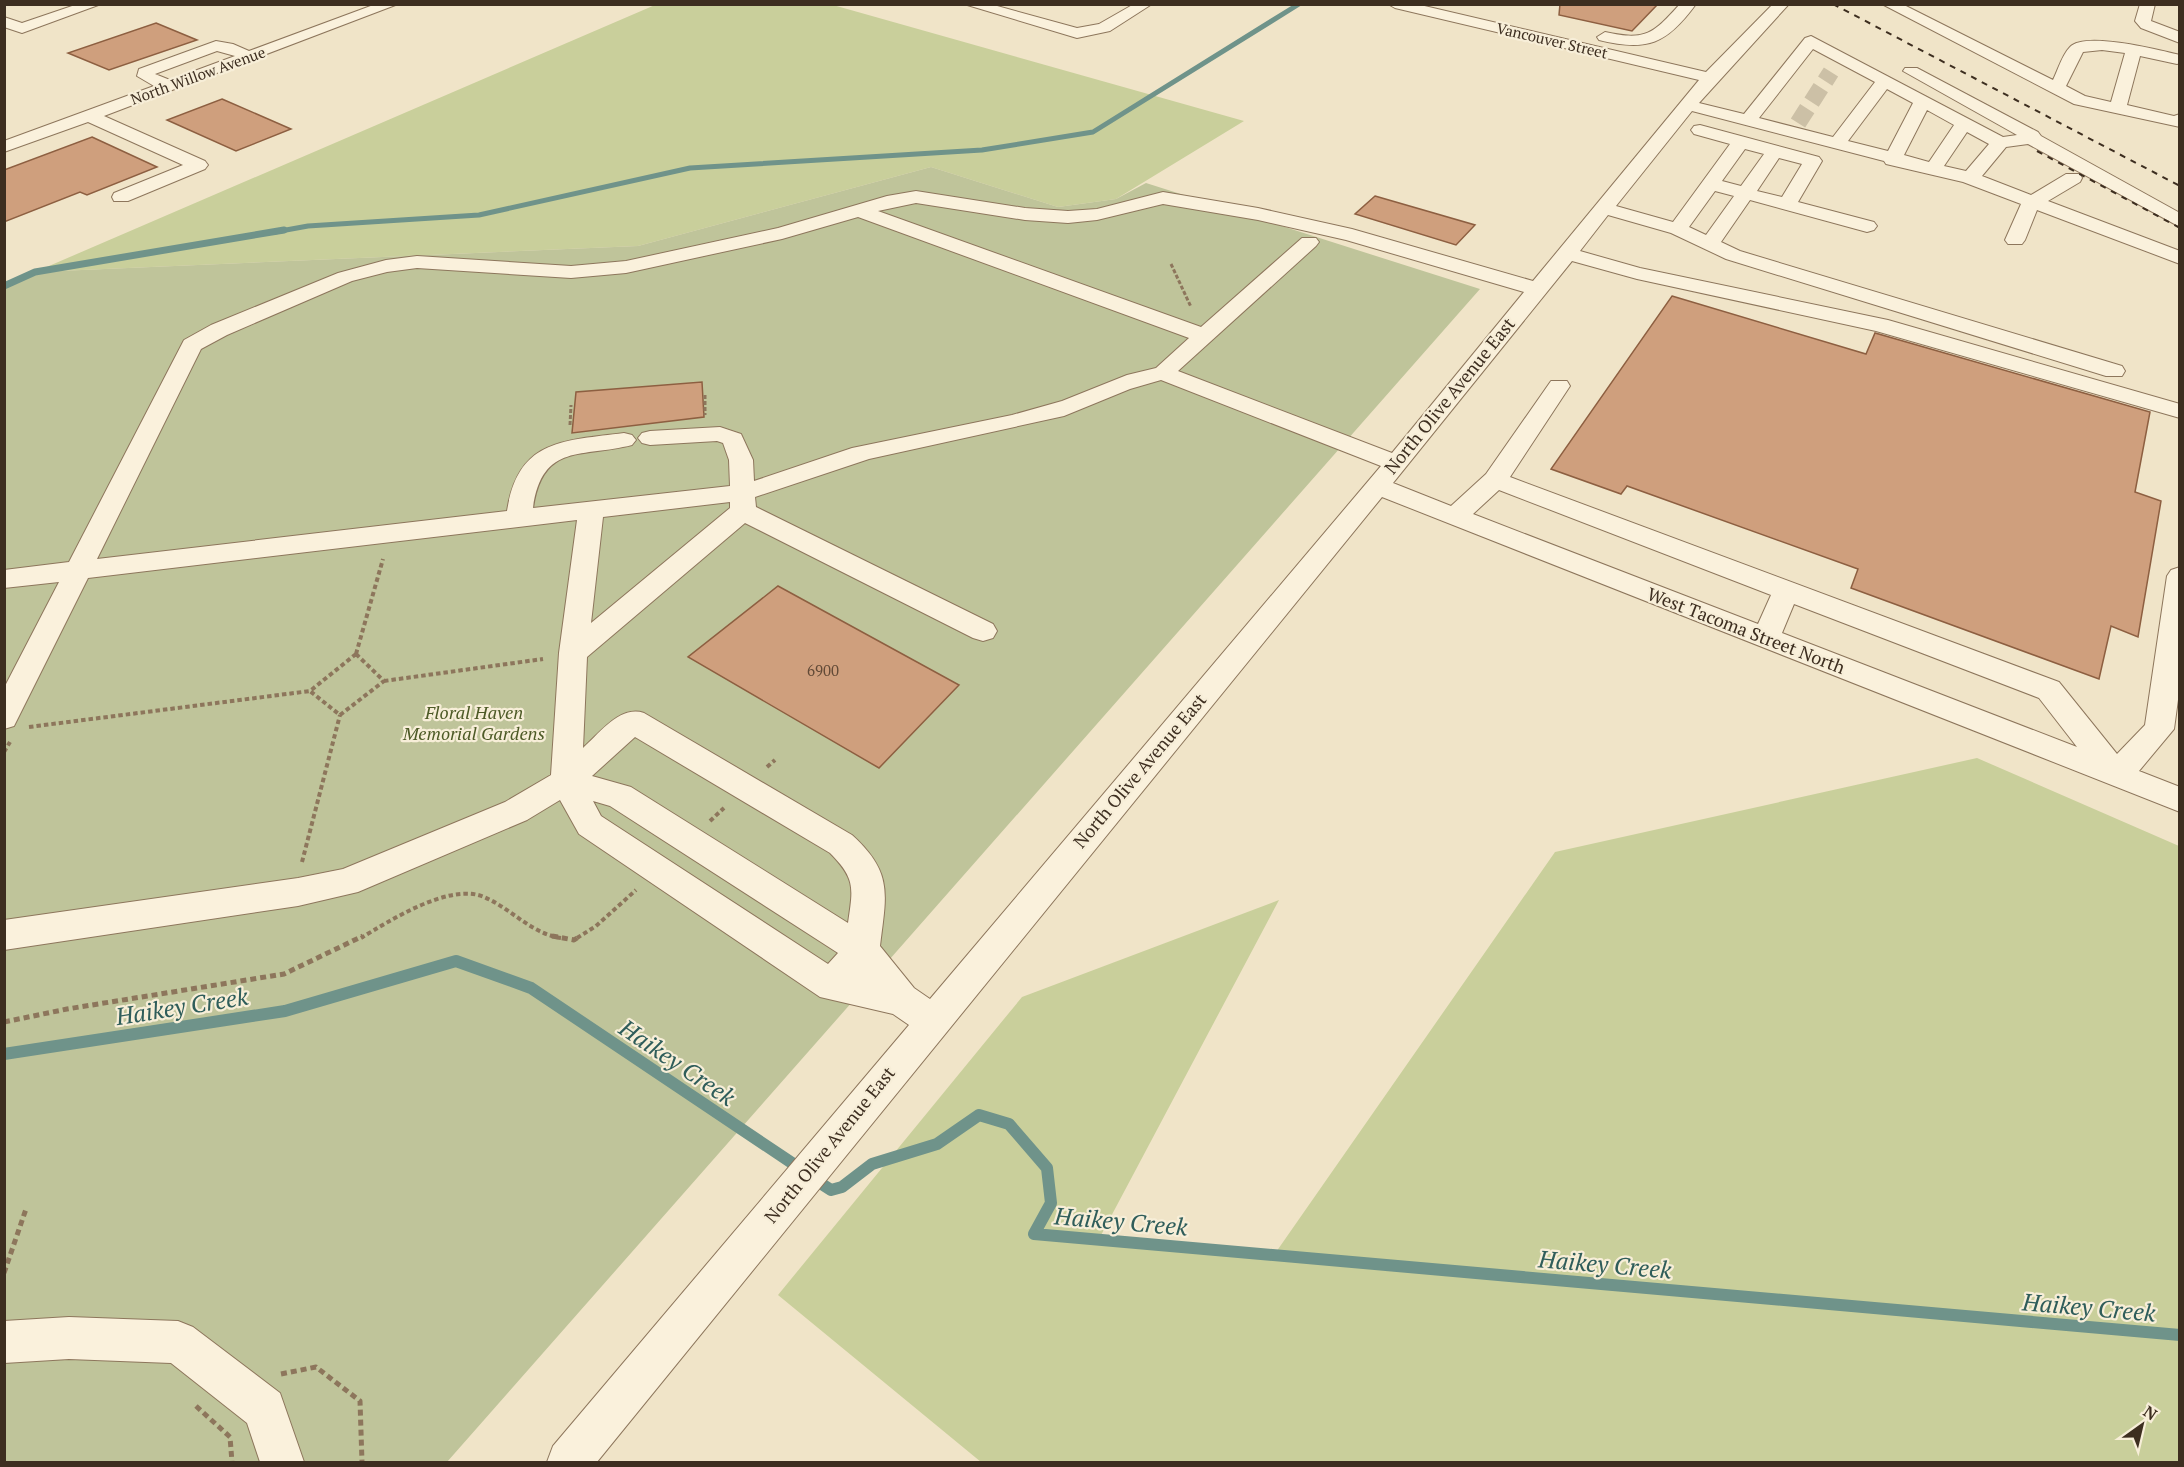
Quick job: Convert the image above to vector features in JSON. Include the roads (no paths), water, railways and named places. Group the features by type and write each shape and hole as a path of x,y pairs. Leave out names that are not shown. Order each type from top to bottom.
{"street":[{"path":"4,21 22,28 94,4"},
{"name":"North Willow Avenue","path":"4,147 392,4"},
{"path":"971,4 1077,33 1089,33 1102,29 1145,4"},
{"path":"1463,4 1622,41 1652,40 1659,37 1689,4"},
{"name":"North Olive Avenue East","path":"569,1462 1396,463 1710,78 1782,4"},
{"path":"1889,4 2056,90 2080,100 2179,122 2180,119"},
{"path":"2148,4 2143,21 2146,25 2180,38"},
{"name":"Vancouver Street","path":"1403,5 1710,78"},
{"name":"North Olive Avenue East","path":"1710,78 1749,14"},
{"path":"1585,49 1598,36"},
{"path":"1747,122 1811,41 1831,36"},
{"path":"1811,41 2000,143 2031,138"},
{"path":"2056,90 2077,48 2107,46 2179,60"},
{"path":"170,86 145,76 145,72 210,47 227,47 250,57"},
{"path":"2117,109 2133,51"},
{"path":"1831,72 1838,66 1853,63"},
{"path":"1901,65 2032,136 2031,138 2180,221"},
{"path":"1836,145 1884,80"},
{"path":"1892,160 1923,101"},
{"path":"1688,105 1747,122 1799,131 1836,145 1970,178 2180,258"},
{"path":"89,116 199,165 121,197"},
{"path":"1673,123 1812,161 1787,204"},
{"path":"1932,170 1964,124"},
{"path":"1710,244 1744,192 1784,153 1799,131"},
{"path":"1678,229 1741,142"},
{"path":"1970,178 2000,143"},
{"path":"2015,240 2031,202 2073,178"},
{"path":"1711,184 1867,226"},
{"path":"11,728 80,570 192,345 219,330 345,277 386,266 417,262 463,263 571,272 626,267 782,233 894,200 916,197 1055,217 1088,216 1147,199 1163,198 1263,213 1321,227 1438,258 1536,290"},
{"path":"1603,208 1678,229 1733,255 2180,390"},
{"path":"860,211 1205,336"},
{"path":"1163,373 1309,242"},
{"path":"1566,253 1636,273 1880,325 2180,411"},
{"path":"4,579 519,518 591,511 743,502 876,450 980,431 1060,410 1138,376 1163,373 1396,463"},
{"path":"1455,516 1495,480 1559,386"},
{"path":"650,438 720,434 733,439 741,460 743,502"},
{"path":"519,518 526,480 551,455 565,449 624,440"},
{"path":"1495,480 2049,690 2116,775 2159,729 2180,576"},
{"name":"West Tacoma Street North","path":"1377,486 2180,800"},
{"path":"743,502 982,631"},
{"path":"564,655 743,502"},
{"path":"591,511 564,655 566,781 590,825 832,986 901,999"},
{"path":"1766,638 1786,591"},
{"path":"4,935 298,892 346,882 516,811 566,781 633,721 841,844 859,861 870,888 862,950 832,986"},
{"path":"566,781 620,796 862,950 901,999 933,1021"},
{"path":"4,1342 69,1338 178,1342 264,1409 282,1462"}],"waterway":[{"path":"275,232 308,226 479,215 690,168 982,150 1093,132 1299,4"},
{"path":"4,286 35,272 284,230"},
{"name":"Haikey Creek","path":"4,1054 285,1011 456,961 531,988 801,1169"},
{"name":"Haikey Creek","path":"814,1179 831,1190 842,1187 872,1164 937,1144 979,1115 1009,1124 1047,1168 1051,1203 1034,1234 2180,1335"}],"tunnel":[{"path":"1798,123 1831,72"}],"railway":[{"path":"1833,4 2180,186"},
{"path":"2037,151 2180,228"}],"park label":[{"name":"Floral Haven Memorial Gardens","path":"474,723"}]}
